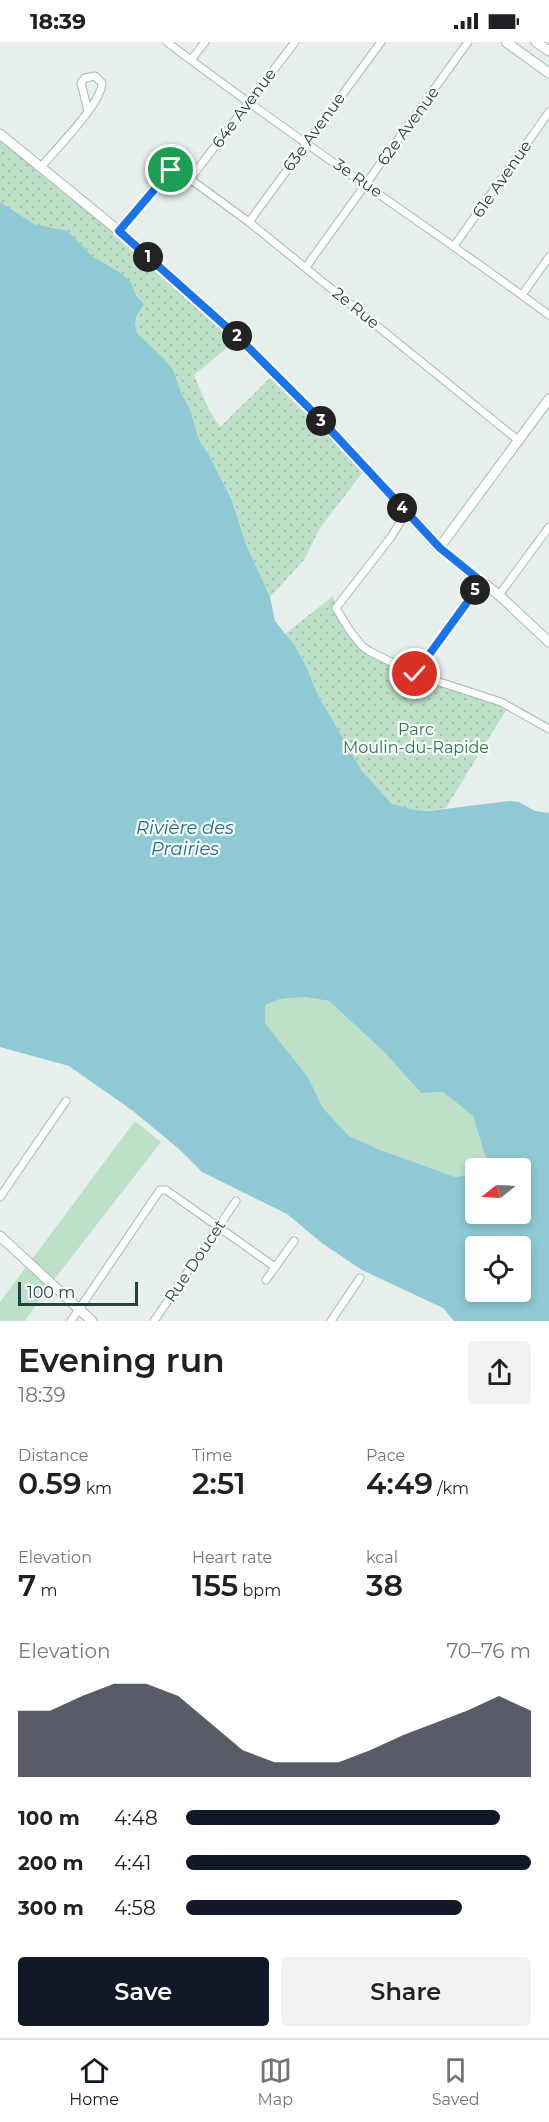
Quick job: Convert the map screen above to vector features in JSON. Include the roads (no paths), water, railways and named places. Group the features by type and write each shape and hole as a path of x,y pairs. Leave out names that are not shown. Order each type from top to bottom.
{"street":[{"name":"3e Rue","path":"167,42 549,315"},
{"path":"191,60 205,42"},
{"name":"64e Avenue","path":"190,179 295,42"},
{"name":"63e Avenue","path":"249,222 381,42"},
{"name":"62e Avenue","path":"306,267 468,42"},
{"path":"506,42 549,73"},
{"path":"536,42 549,51"},
{"path":"41,167 88,111 101,93 100,80 95,76 85,78 81,83 88,111"},
{"name":"61e Avenue","path":"454,246 549,112"},
{"path":"0,134 119,231 239,338 325,424 440,548 499,596 549,642"},
{"path":"119,231 167,172 174,169 190,179"},
{"name":"2e Rue","path":"190,179 306,267 519,441"},
{"path":"522,295 549,257"},
{"path":"440,548 549,399"},
{"path":"406,513 391,537 336,608 350,631 362,646 376,655 416,674 501,702 549,729"},
{"path":"499,596 549,527"},
{"path":"416,674 482,582"},
{"path":"0,1197 66,1101"},
{"path":"71,1321 160,1190 166,1190 275,1267"},
{"name":"Rue Doucet","path":"154,1321 236,1201"},
{"path":"0,1236 92,1321"},
{"path":"266,1280 294,1241"},
{"path":"331,1321 360,1278"}],"water":[{"name":"Rivière des Prairies","path":"0,202 34,224 68,231 93,257 118,271 130,281 136,295 144,304 136,317 137,333 174,372 181,393 190,409 199,440 232,500 245,542 270,597 275,621 295,646 318,695 362,771 392,804 413,810 429,811 509,801 519,802 535,811 549,813 549,1321 454,1321 443,1308 362,1270 322,1243 287,1214 202,1172 179,1149 133,1111 69,1066 0,1047","holes":["305,997 329,1001 384,1052 421,1093 443,1092 473,1116 486,1158 531,1158 531,1224 465,1224 465,1176 455,1177 349,1136 323,1108 308,1077 265,1023 265,1005 280,999"]}],"park label":[{"name":"Parc Moulin-du-Rapide","path":"416,738"}]}
